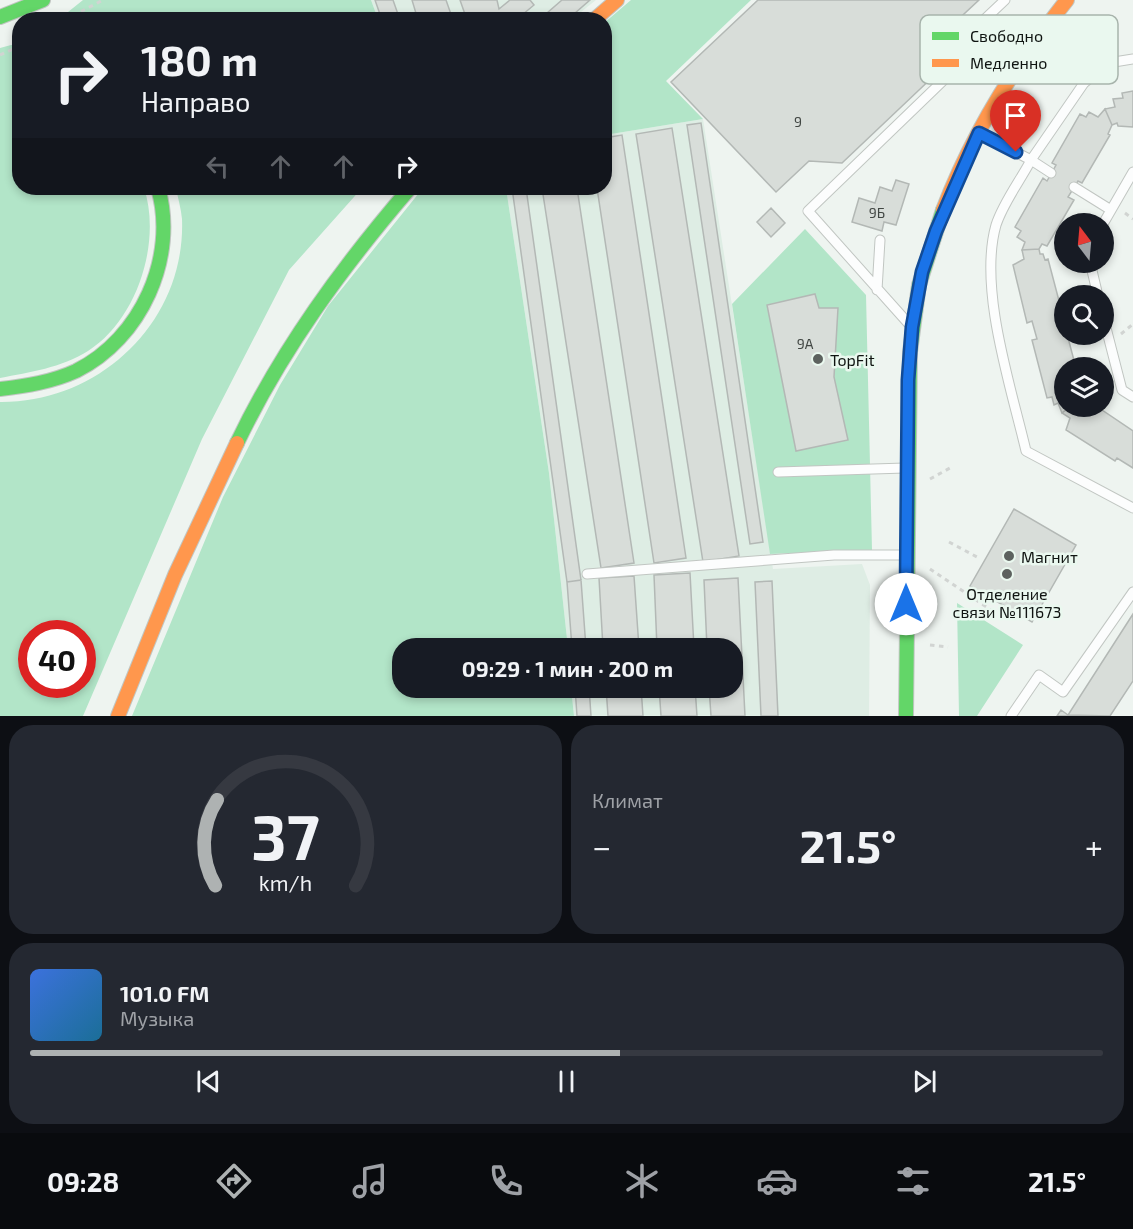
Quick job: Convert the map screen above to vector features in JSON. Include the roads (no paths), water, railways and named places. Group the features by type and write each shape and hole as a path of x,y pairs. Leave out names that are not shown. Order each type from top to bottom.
{"main road":[{"path":"13,12 43,0"},
{"path":"603,12 617,0"},
{"path":"1054,15 1067,0"},
{"path":"906,716 908,380 912,327 922,272 936,231 979,133 1009,84"},
{"path":"0,389 27,387 48,382 91,363 116,345 136,319 163,255 165,225 159,195"},
{"path":"118,716 217,480 268,381 316,302 362,242 404,195"}],"lane":[{"path":"989,15 1005,0"},
{"path":"1118,61 1133,59"},
{"path":"912,327 808,211 940,84"},
{"path":"1083,84 1031,160 997,224 990,260 997,326 1026,450 1133,508"},
{"path":"979,133 1052,173"},
{"path":"1109,213 1133,172"},
{"path":"1074,187 1111,210"},
{"path":"877,290 880,240"},
{"path":"1110,345 1122,390 1133,398"},
{"path":"778,472 907,468"},
{"path":"587,574 834,555 907,555"},
{"path":"1011,716 1039,675 1063,692 1133,592"}],"place":[{"name":"TopFit","path":"818,359"},
{"name":"Магнит","path":"1009,556"},
{"name":"Отделение связи №111673","path":"1007,574"}]}
